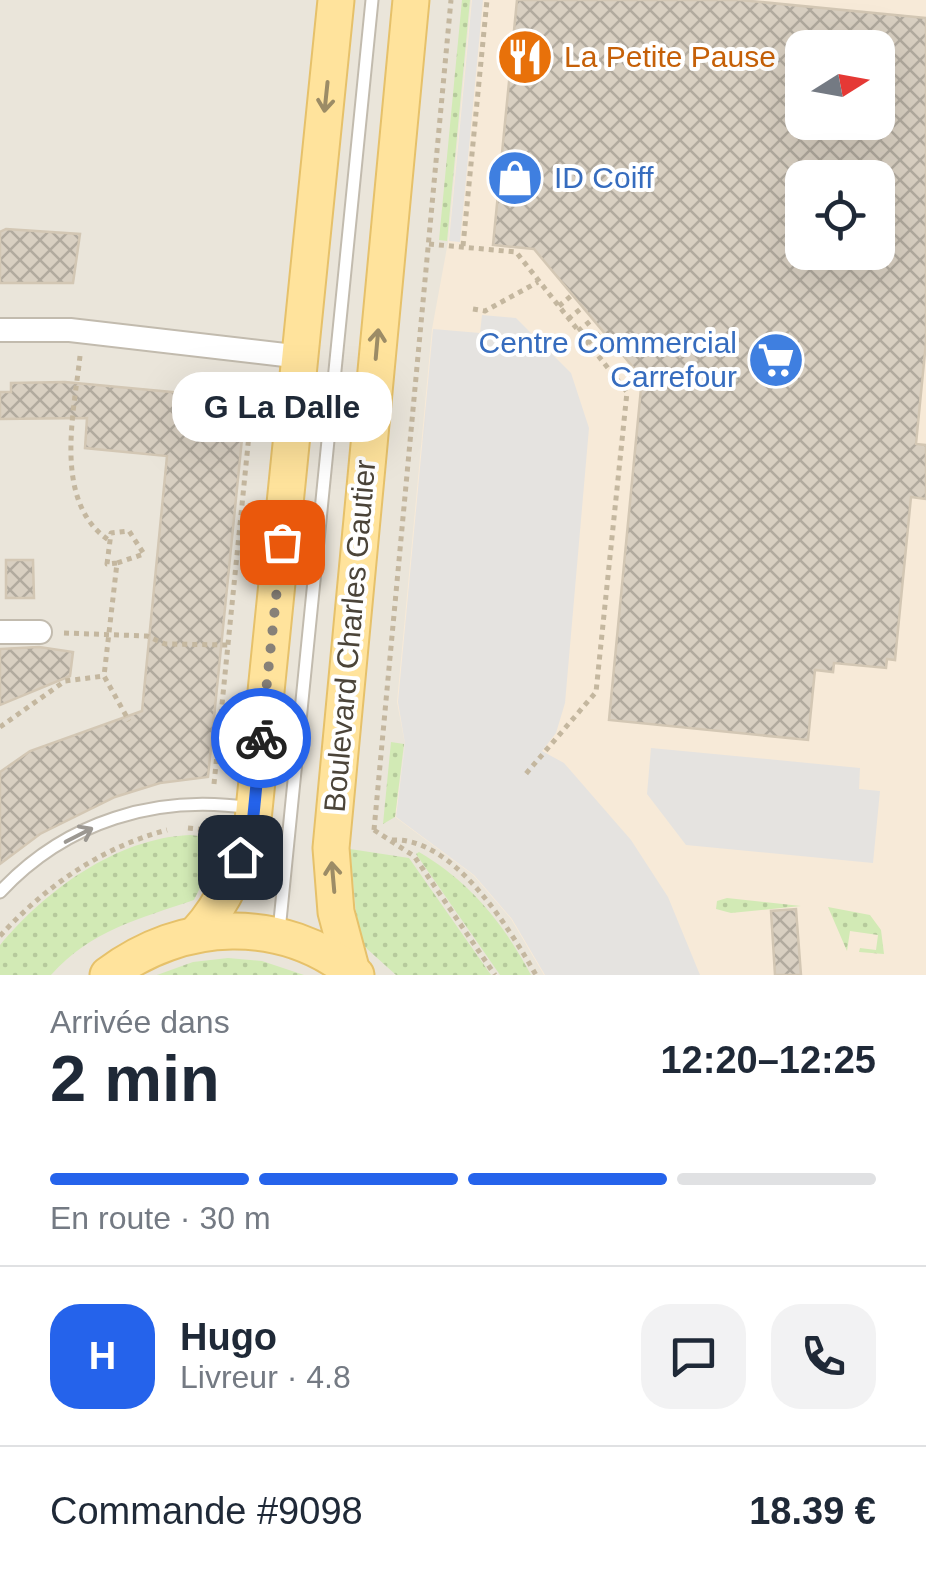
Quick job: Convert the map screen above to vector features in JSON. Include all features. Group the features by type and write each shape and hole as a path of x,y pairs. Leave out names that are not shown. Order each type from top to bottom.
{"main road":[{"path":"197,933 211,918 251,823 336,0"},
{"name":"Boulevard Charles Gautier","path":"354,973 336,912 333,827 411,0"},
{"path":"108,975 149,949 197,933 238,930 278,936 317,950 354,973"}],"street":[{"path":"0,330 82,331 302,357"},
{"path":"0,632 40,632"}],"lane":[{"name":"Boulevard Charles Gautier","path":"278,936 372,0"},
{"path":"0,892 55,848 136,810 181,802 251,823"}],"path":[{"name":"Boulevard Charles Gautier","path":"374,830 451,0"},
{"path":"463,247 488,0"},
{"path":"429,244 516,252 627,392 596,692 524,776"},
{"path":"473,309 485,311 538,282"},
{"path":"558,307 572,295"},
{"path":"568,319 583,307"},
{"path":"578,331 593,319"},
{"path":"82,331 70,455 81,504 91,524 110,541"},
{"path":"588,344 603,331"},
{"path":"214,784 256,367"},
{"path":"129,531 144,554 117,564 107,564 111,533 129,531"},
{"path":"117,564 104,676 129,721"},
{"path":"40,632 147,636 165,644 228,646"},
{"path":"0,727 65,680 104,676"},
{"path":"0,936 29,904 70,873 152,834 251,823"},
{"path":"333,827 374,830 392,840 424,869 495,975"},
{"path":"392,840 418,842 462,875 504,921 536,975"}],"shaded area":[{"path":"0,0 926,0 926,975 0,975"},
{"path":"471,0 926,0 926,975 544,975 511,919 473,875 395,817 405,744 397,702 432,329 448,242"},
{"path":"472,0 483,0 460,242 449,241"},
{"path":"482,315 516,318 571,373 589,428 565,703 556,733 542,751 564,763 631,840 668,897 700,975 545,975 512,919 474,875 396,817 405,744 398,702 433,329 480,333"},
{"path":"651,748 860,768 859,789 880,791 873,863 686,845 647,794"}],"green space":[{"path":"462,0 470,0 447,241 439,240"},
{"path":"391,742 404,744 395,817 383,824"},
{"path":"190,835 224,839 194,900 99,937 51,975 0,975 0,945 60,887 135,846"},
{"path":"266,842 277,843 264,883 244,900 240,898"},
{"path":"350,849 409,858 491,975 396,975 365,947 358,934"},
{"path":"419,852 454,876 484,905 531,975 500,975 416,854"},
{"path":"727,898 801,906 731,913 716,909 717,901"},
{"path":"828,907 870,915 881,930 884,954 859,952 860,948 876,950 878,935 850,931 847,951"},
{"path":"228,958 262,961 304,975 157,975 193,962"}],"building":[{"name":"Centre Commercial Carrefour","path":"517,0 740,0 926,18 926,342 916,444 926,445 926,499 911,497 895,660 887,659 886,668 834,663 833,672 815,670 808,740 609,720 642,378 534,249 493,245"},
{"path":"6,229 80,234 73,283 0,283 0,232"},
{"path":"65,382 246,399 208,777 160,783 115,797 40,834 0,864 0,772 30,751 142,711 167,456 85,448 87,418 0,419 0,392 11,392 11,383"},
{"path":"6,560 33,560 34,598 6,598"},
{"path":"39,647 73,652 70,676 0,705 0,649"},
{"path":"796,909 801,975 775,975 771,911"}],"way so far":[{"path":"261,738 282,542"}],"place":[{"name":"La Petite Pause","path":"525,57"},
{"name":"ID Coiff","path":"515,178"},
{"name":"Centre Commercial Carrefour","path":"776,360"},
{"name":"G La Dalle","path":"282,542"}],"route":[{"path":"240,857 253,820 261,738"}]}
